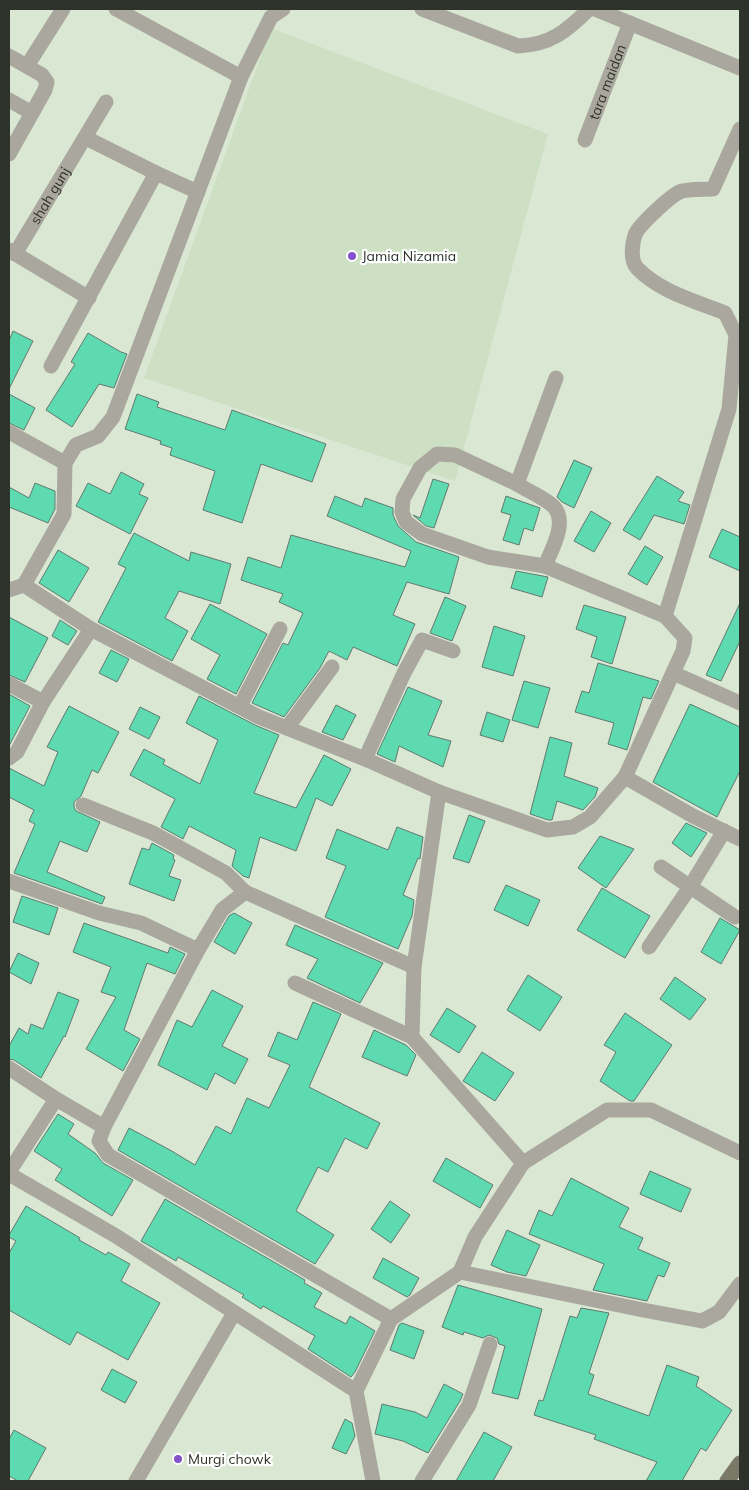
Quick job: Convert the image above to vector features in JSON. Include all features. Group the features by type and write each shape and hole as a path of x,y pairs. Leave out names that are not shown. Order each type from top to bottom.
{"main road":[{"path":"727,1481 740,1463"}],"street":[{"path":"27,66 63,9"},
{"path":"116,9 241,77"},
{"path":"9,590 24,585 64,514 65,463 76,445 98,436 113,417 241,77 271,17 282,9"},
{"path":"422,9 518,46 535,46 572,26 589,9"},
{"path":"595,9 740,68"},
{"name":"tara maidan","path":"586,140 630,23"},
{"path":"9,56 42,75 47,82 45,90 9,154"},
{"path":"9,100 32,113"},
{"name":"shah gunj","path":"12,252 86,138 106,102"},
{"path":"665,616 729,409 736,335 725,313 665,289 635,266 632,253 636,233 667,200 682,191 713,189 740,129"},
{"path":"86,138 198,192"},
{"path":"50,366 156,173"},
{"path":"12,252 88,298"},
{"path":"517,484 556,378"},
{"path":"9,432 65,463"},
{"path":"24,585 91,629 259,717 365,759 439,792 547,830 573,826 590,817 625,777 683,650 685,638 665,616 545,566 488,557 422,534 406,522 402,512 403,498 420,468 437,454 455,455 517,484 554,506 559,515 560,525 545,566"},
{"path":"9,758 17,752 43,702 91,629"},
{"path":"240,706 280,629"},
{"path":"365,759 404,673 422,640 453,651"},
{"path":"287,728 332,667"},
{"path":"673,673 740,702"},
{"path":"9,684 43,702"},
{"path":"625,777 740,839"},
{"path":"412,1037 414,967 439,792"},
{"path":"82,806 153,833 226,873 245,892 414,967"},
{"path":"649,947 690,887 724,831"},
{"path":"661,866 735,917"},
{"path":"9,881 99,913 141,923 198,950"},
{"path":"245,892 222,910 198,950 104,1128 99,1141 108,1155 391,1320"},
{"path":"295,983 412,1037 523,1162"},
{"path":"9,1068 104,1128"},
{"path":"56,1099 9,1173 116,1236 356,1391"},
{"path":"373,1481 356,1391 391,1320 460,1272 475,1237 523,1162 607,1110 651,1110 740,1152"},
{"path":"460,1272 643,1310 702,1320 720,1312 740,1284"},
{"path":"136,1481 234,1313"},
{"path":"422,1481 468,1405 490,1344"}],"shaded area":[{"name":"Jamia Nizamia","path":"271,28 548,134 455,481 144,378"}],"building":[{"path":"13,331 33,341 9,389 9,341"},
{"path":"88,333 127,354 114,388 99,384 72,427 46,410 75,364 71,362"},
{"path":"9,394 35,408 24,430 9,423"},
{"path":"137,394 159,402 157,407 225,430 232,410 326,444 312,482 261,464 242,523 203,510 215,471 170,455 172,448 160,444 161,441 125,429"},
{"path":"574,460 592,468 574,508 557,497"},
{"path":"121,472 144,484 139,494 148,498 130,534 76,506 88,483 110,494"},
{"path":"657,476 684,492 678,501 690,505 684,524 654,515 640,540 623,530"},
{"path":"433,479 449,484 434,528 426,526 413,515 420,518"},
{"path":"35,483 55,491 55,509 48,523 9,507 9,487 29,498"},
{"path":"335,496 362,507 365,498 393,508 393,515 398,526 416,542 459,557 449,594 407,582 393,615 415,624 397,666 353,647 347,660 329,651 320,668 284,717 252,703 283,643 288,645 303,613 279,602 283,594 241,580 248,557 281,568 291,535 405,567 411,551 327,516"},
{"path":"506,496 540,508 533,531 524,528 519,545 503,540 511,515 501,512"},
{"path":"591,511 611,523 594,552 574,541"},
{"path":"722,529 740,537 740,571 709,557"},
{"path":"134,533 189,561 191,552 231,564 220,604 179,591 165,618 188,631 172,661 98,622 126,568 118,564"},
{"path":"645,546 663,557 647,585 628,574"},
{"path":"58,550 89,568 69,602 39,583"},
{"path":"516,571 548,577 542,597 511,588"},
{"path":"445,597 466,606 452,641 430,633"},
{"path":"740,603 740,641 721,681 706,675"},
{"path":"210,604 267,634 236,694 207,679 220,655 191,639"},
{"path":"584,605 626,617 612,664 591,657 597,637 576,629"},
{"path":"9,617 48,638 25,682 9,675"},
{"path":"60,620 77,631 68,645 52,636"},
{"path":"494,626 525,636 513,676 482,667"},
{"path":"111,650 129,659 117,682 99,673"},
{"path":"598,663 659,681 651,699 643,697 627,750 608,744 614,723 575,712 582,691 589,693"},
{"path":"524,681 550,688 538,728 512,720"},
{"path":"408,687 442,701 428,735 451,741 443,767 399,746 395,762 377,754"},
{"path":"9,694 30,706 9,746"},
{"path":"199,696 255,725 279,735 254,793 296,808 324,755 351,769 332,806 316,798 296,851 260,837 249,878 243,876 232,866 236,850 189,826 183,839 161,827 175,799 130,775 144,749 165,760 163,764 200,784 218,740 186,723"},
{"path":"690,704 740,727 740,771 717,817 653,782"},
{"path":"336,705 356,715 343,740 322,732"},
{"path":"69,706 119,732 98,773 92,770 81,796 74,802 76,811 100,822 87,852 60,841 47,872 105,897 102,904 14,873 35,824 29,821 34,810 9,797 9,768 44,786 58,752 47,747"},
{"path":"140,707 160,717 149,739 129,729"},
{"path":"487,712 510,720 503,742 480,735"},
{"path":"550,737 572,743 564,776 598,788 595,797 583,810 557,801 552,820 548,820 530,814"},
{"path":"469,815 485,821 469,863 453,858"},
{"path":"686,823 707,833 691,857 672,843"},
{"path":"397,827 423,837 420,859 418,858 403,895 414,900 412,916 398,949 325,917 346,866 326,858 337,829 388,850"},
{"path":"600,836 634,849 606,888 578,868"},
{"path":"152,843 174,855 173,859 175,860 169,876 181,880 174,901 129,884 142,848 149,850"},
{"path":"506,885 540,900 528,926 494,910"},
{"path":"602,888 650,916 625,958 577,930"},
{"path":"22,896 58,908 49,935 13,922"},
{"path":"234,913 252,923 235,954 214,942 229,916"},
{"path":"720,918 740,930 721,964 701,952"},
{"path":"84,923 168,953 170,947 185,954 175,974 147,963 124,1030 140,1039 123,1071 86,1049 116,997 101,992 111,967 73,952"},
{"path":"295,925 383,963 360,1003 307,978 318,959 286,945"},
{"path":"18,953 39,963 31,984 9,972"},
{"path":"528,975 562,997 540,1031 507,1010"},
{"path":"675,977 706,999 690,1020 660,999"},
{"path":"212,990 243,1006 222,1046 248,1059 235,1084 215,1073 207,1090 158,1065 177,1020 192,1027"},
{"path":"58,992 79,1000 65,1037 41,1078 14,1060 9,1059 9,1046 19,1028 28,1034 31,1024 43,1029"},
{"path":"313,1002 341,1014 309,1087 380,1123 367,1149 345,1138 328,1172 318,1167 296,1211 334,1235 315,1264 118,1150 129,1128 195,1165 216,1126 231,1134 247,1098 269,1108 290,1065 268,1056 278,1032 297,1040"},
{"path":"447,1008 476,1026 459,1053 430,1035"},
{"path":"625,1013 672,1045 634,1101 630,1101 600,1081 616,1052 604,1045"},
{"path":"374,1030 406,1045 416,1055 407,1076 362,1057"},
{"path":"482,1052 514,1073 495,1101 463,1081"},
{"path":"58,1114 74,1124 68,1134 95,1153 103,1163 133,1180 112,1216 55,1180 62,1169 34,1151"},
{"path":"446,1158 493,1185 480,1208 433,1181"},
{"path":"650,1171 691,1189 681,1212 640,1194"},
{"path":"571,1178 629,1208 619,1227 643,1238 638,1249 670,1263 664,1277 658,1275 647,1301 593,1290 604,1264 529,1234 539,1210 552,1216"},
{"path":"165,1199 305,1280 304,1283 322,1293 314,1307 346,1324 350,1316 375,1331 351,1377 308,1349 315,1336 263,1306 261,1309 242,1297 244,1295 178,1257 176,1261 141,1241"},
{"path":"390,1201 410,1215 391,1243 371,1229"},
{"path":"26,1206 80,1238 79,1240 106,1255 108,1252 130,1264 121,1281 160,1303 128,1360 77,1332 70,1345 9,1310 9,1253 16,1241 9,1237 9,1235"},
{"path":"507,1230 540,1245 526,1276 507,1272 491,1265"},
{"path":"383,1258 419,1278 410,1295 407,1297 373,1278"},
{"path":"458,1285 542,1309 518,1399 492,1393 505,1346 499,1344 497,1338 489,1335 483,1338 464,1332 463,1335 442,1327"},
{"path":"581,1308 609,1313 589,1373 594,1375 588,1394 649,1416 667,1365 699,1377 696,1386 732,1410 706,1451 701,1448 682,1481 646,1481 657,1462 594,1439 596,1435 534,1415 539,1400 543,1401 570,1316 577,1318"},
{"path":"402,1323 424,1331 414,1359 390,1350 399,1325"},
{"path":"112,1369 137,1382 125,1403 101,1390"},
{"path":"444,1384 463,1394 428,1453 403,1441 375,1434 382,1404 415,1412 427,1418"},
{"path":"345,1419 352,1423 355,1436 346,1454 332,1448"},
{"path":"14,1430 46,1448 28,1481 18,1481 9,1476 9,1439"},
{"path":"484,1432 512,1447 493,1481 456,1481"}],"place":[{"name":"Jamia Nizamia","path":"352,256"},
{"name":"Murgi chowk","path":"178,1459"}]}
